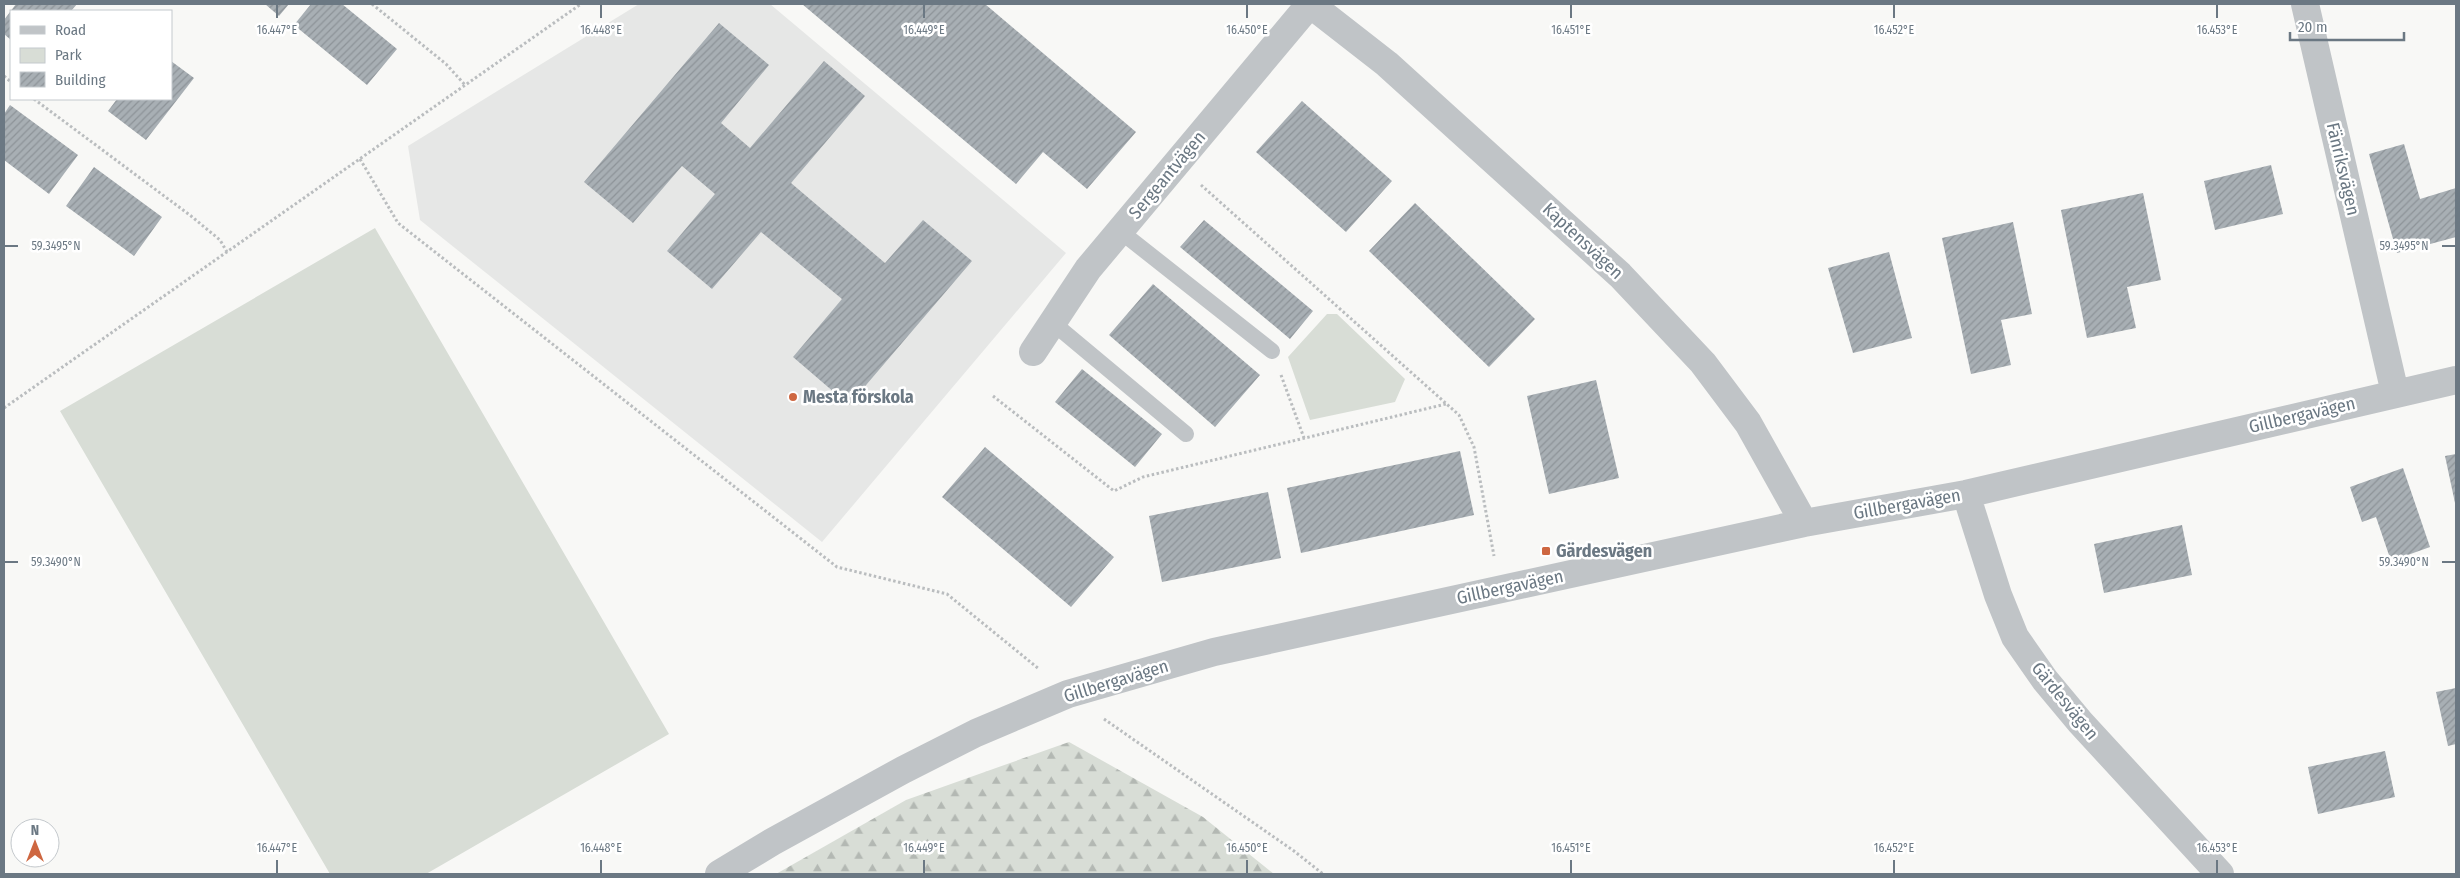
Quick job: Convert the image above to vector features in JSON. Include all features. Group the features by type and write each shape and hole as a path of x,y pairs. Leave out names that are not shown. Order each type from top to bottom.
{"street":[{"name":"Sergeantvägen","path":"1033,352 1088,269 1310,4"},
{"name":"Kaptensvägen","path":"1310,4 1386,64 1620,275 1703,363 1748,423 1804,523"},
{"name":"Fänriksvägen","path":"2305,4 2395,393"},
{"name":"Gillbergavägen","path":"719,874 772,842 903,770 976,733 1068,694 1214,652 1804,523 1966,494 2456,380"},
{"name":"Gärdesvägen","path":"1966,494 1998,595 2015,637 2045,680 2080,722 2220,874"}],"lane":[{"path":"1120,231 1272,351"},
{"path":"1053,323 1186,434"}],"path":[{"path":"372,4 446,64 466,86"},
{"path":"4,408 581,4"},
{"path":"35,100 191,216 220,240 227,252"},
{"path":"360,159 398,223 837,567 947,594 1068,694 1294,851 1323,874"},
{"path":"1177,163 1459,414 1474,447 1500,589"},
{"path":"1272,351 1304,438"}],"shaded area":[{"name":"Mesta förskola","path":"639,4 770,4 1066,253 822,542 420,220 408,146"}],"green space":[{"path":"375,228 669,734 426,874 330,874 60,411"},
{"path":"1327,314 1337,314 1405,379 1395,402 1310,420 1288,357"},
{"path":"1069,742 1203,817 1274,874 776,874 906,800"}],"building":[{"path":"16,4 77,4 72,10 12,10"},
{"path":"265,4 289,4 279,16"},
{"path":"311,4 342,4 397,49 367,85 294,25"},
{"path":"802,4 985,4 1136,132 1087,189 1043,152 1016,184"},
{"path":"10,12 10,39 4,34 4,20"},
{"path":"719,23 769,65 721,123 750,148 824,61 865,96 791,183 885,263 923,220 972,261 849,405 793,357 842,299 761,232 712,289 667,251 715,194 682,166 633,223 584,182"},
{"path":"172,62 194,78 146,140 108,111 116,100 172,100"},
{"path":"1302,101 1392,181 1346,232 1256,152"},
{"path":"10,105 78,155 49,194 4,160 4,114"},
{"path":"2404,144 2420,199 2456,188 2456,237 2397,253 2369,154"},
{"path":"2271,165 2283,214 2215,230 2204,181"},
{"path":"94,167 162,217 134,256 66,206"},
{"path":"2143,193 2161,280 2127,287 2136,328 2087,338 2061,210"},
{"path":"1415,203 1535,319 1489,367 1369,251"},
{"path":"1204,220 1313,311 1290,339 1180,247"},
{"path":"2013,222 2032,314 2001,320 2011,365 1971,374 1942,238"},
{"path":"1889,252 1912,338 1853,353 1828,268"},
{"path":"1153,284 1260,375 1215,427 1109,335"},
{"path":"1082,369 1162,434 1135,467 1055,402"},
{"path":"1596,380 1619,478 1549,494 1527,396"},
{"path":"985,447 1114,557 1071,607 942,497"},
{"path":"1460,451 1474,515 1301,553 1287,488"},
{"path":"2456,454 2456,503 2455,503 2445,456"},
{"path":"2403,468 2430,547 2391,561 2376,517 2362,522 2350,487"},
{"path":"1268,492 1281,558 1162,582 1149,516"},
{"path":"2182,525 2192,575 2104,593 2094,544"},
{"path":"2456,688 2456,744 2448,746 2436,692"},
{"path":"2385,751 2395,797 2318,814 2308,767"}],"place":[{"name":"Mesta förskola","path":"793,397"},
{"name":"Gärdesvägen","path":"1546,551"}]}
